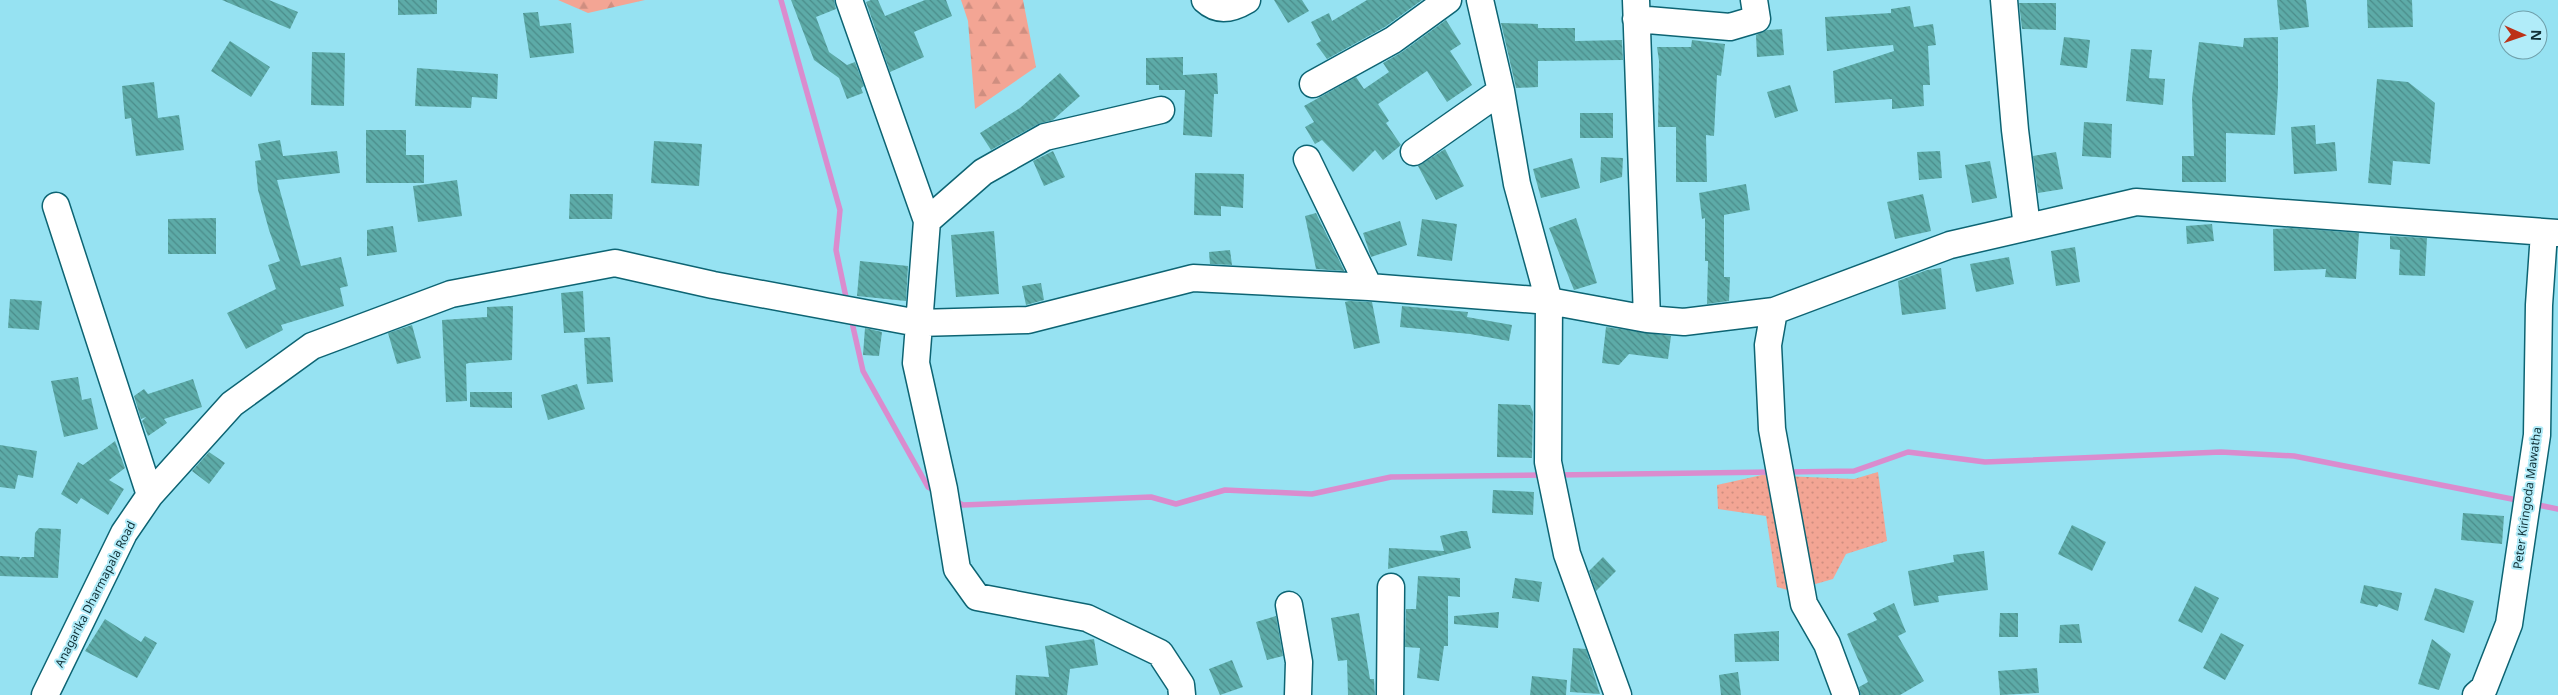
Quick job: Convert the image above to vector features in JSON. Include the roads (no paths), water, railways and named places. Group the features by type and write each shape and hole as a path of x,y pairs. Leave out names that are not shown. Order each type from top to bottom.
{"street":[{"path":"849,0 927,221 916,363 945,496 956,569 977,597 1087,618 1160,653 1180,685 1182,695"},
{"path":"1205,0 1213,7 1234,8 1246,0"},
{"path":"1313,84 1393,40 1448,0"},
{"path":"1480,0 1501,91 1517,184 1549,301 1548,462 1568,554 1618,695"},
{"path":"1647,319 1636,10 1730,27 1756,19 1754,0"},
{"path":"2004,0 2015,130 2027,227"},
{"path":"1414,152 1501,91"},
{"path":"927,221 983,172 1045,137 1161,110"},
{"path":"1307,159 1369,287"},
{"name":"Anagarika Dharmapala Road","path":"45,695 124,533 150,495 232,404 312,346 451,294 615,263 713,285 918,322 1028,320 1193,278 1369,287 1549,301 1647,319 1684,322 1774,311 1950,245 2136,202 2551,233"},
{"path":"56,206 150,495"},
{"name":"Peter Kiringoda Mawatha","path":"2476,695 2484,688 2509,624 2537,435 2539,305 2551,233"},
{"path":"1774,311 1768,345 1772,429 1804,604 1827,644 1846,695"},
{"path":"1390,695 1391,586"},
{"path":"1288,605 1299,662 1298,695"}],"waterway":[{"path":"781,0 840,210 836,250 847,302"},
{"path":"851,318 863,371 928,487 936,491"},
{"path":"1787,472 1854,471 1908,452 1985,462 2221,452 2294,456 2522,501"},
{"path":"1557,475 1773,472"},
{"path":"953,500 963,505 1151,497 1176,504 1225,490 1312,494 1391,477 1543,475"},
{"path":"2533,504 2558,509"}]}
